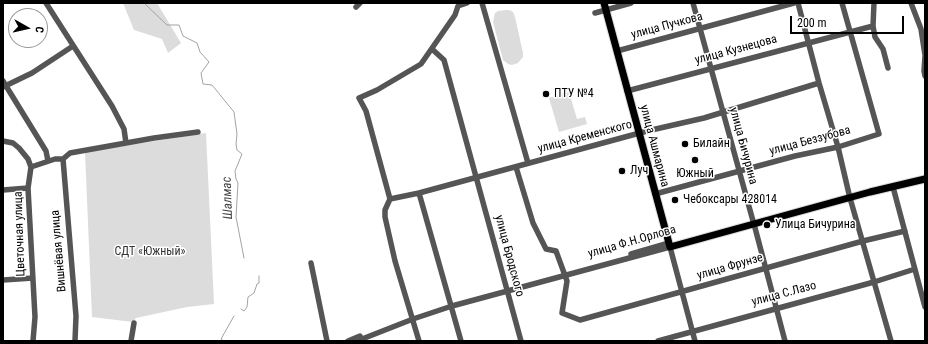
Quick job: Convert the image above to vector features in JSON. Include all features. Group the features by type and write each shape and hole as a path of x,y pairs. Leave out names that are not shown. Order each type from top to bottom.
{"main road":[{"name":"улица Ашмарина","path":"604,6 669,245"},
{"name":"улица Ф.Н.Орлова","path":"669,245 925,176"},
{"name":"улица Ф.Н.Орлова","path":"850,196 925,179"}],"street":[{"path":"46,3 121,122 124,129 126,143"},
{"path":"419,341 384,217 385,210 390,199 366,111 359,98 377,90 424,62 455,15 458,6 467,3"},
{"path":"482,3 528,163"},
{"path":"595,13 604,6 631,3"},
{"name":"улица Бичурина","path":"693,3 785,341"},
{"name":"улица Пучкова","path":"617,51 794,3"},
{"path":"798,3 891,341"},
{"path":"842,3 850,31"},
{"path":"874,3 873,26 875,37 883,49 888,68"},
{"path":"911,3 921,29 925,56 925,76"},
{"name":"улица Кузнецова","path":"627,91 873,26"},
{"name":"улица Беззубова","path":"655,194 795,156 838,147 879,134 850,31"},
{"path":"48,161 46,151 4,85 32,73 73,46"},
{"name":"улица Бродского","path":"432,49 444,60 521,341"},
{"name":"улица Кременского","path":"390,199 419,193 516,166 704,118 723,111 820,83"},
{"path":"3,141 13,143 20,148 28,159 31,167 48,161 63,159 70,153 198,132"},
{"name":"Вишнёвая улица","path":"63,159 76,316 75,341"},
{"path":"516,166 533,223 546,249 556,251 565,274"},
{"name":"Цветочная улица","path":"31,167 28,188 35,317 33,341"},
{"path":"893,187 925,307"},
{"path":"3,190 28,188"},
{"path":"419,193 461,341"},
{"name":"улица Фрунзе","path":"565,274 567,284 562,313 580,320 863,241 905,231"},
{"name":"улица Ф.Н.Орлова","path":"348,341 413,317 451,305 669,245"},
{"name":"улица Ашмарина","path":"669,245 695,341"},
{"path":"311,263 327,341"},
{"name":"улица С.Лазо","path":"658,341 874,282 915,269"},
{"path":"3,280 33,278"},
{"name":"улица Ф.Н.Орлова","path":"357,341 413,317"},
{"path":"131,341 134,323"}],"green space":[{"path":"123,3 157,3 181,43 168,53 162,39 134,30"},
{"path":"509,10 513,12 515,17 523,53 523,57 518,63 512,65 503,60 493,22 495,13 498,11"},
{"path":"569,92 577,119 585,117 587,124 559,132 549,98"},
{"name":"СДТ «Южный»","path":"206,133 214,304 187,307 136,318 133,322 92,317 85,152"}],"waterway":[{"name":"Шалмас","path":"144,3 167,25 179,25 183,36 197,43 200,52 209,62 201,73 203,84 212,85 234,112 237,134 237,150 242,154 235,171 238,183 236,217 244,258"},
{"name":"Шалмас","path":"241,309 244,311 247,307 248,297 254,293 257,284 259,283 259,276"},
{"name":"Шалмас","path":"224,341 221,339 234,316"}],"place":[{"name":"ПТУ №4","path":"546,94"},
{"name":"Билайн","path":"685,144"},
{"name":"Южный","path":"695,160"},
{"name":"Луч","path":"622,171"},
{"name":"Чебоксары 428014","path":"675,200"},
{"name":"Улица Бичурина","path":"767,225"}]}
